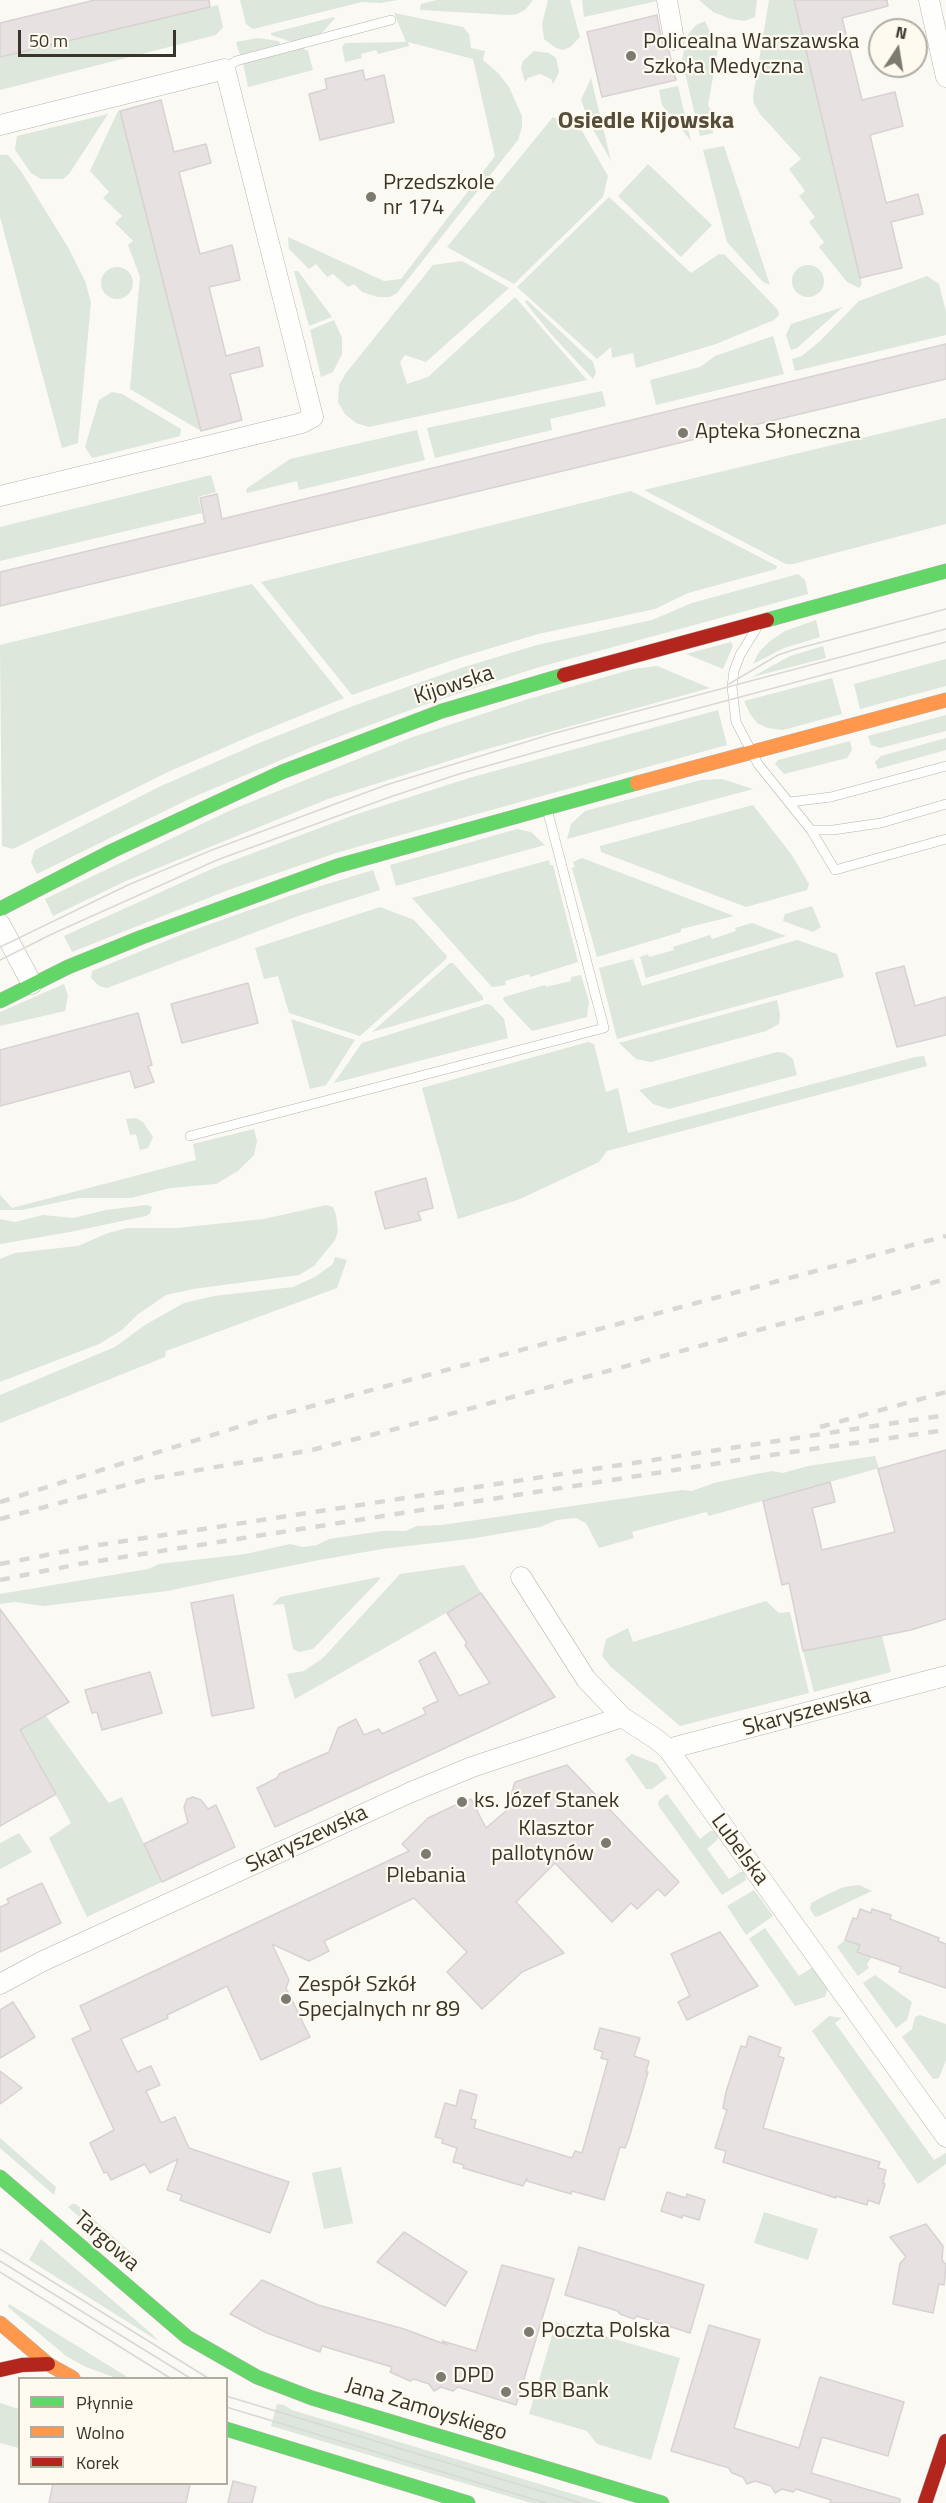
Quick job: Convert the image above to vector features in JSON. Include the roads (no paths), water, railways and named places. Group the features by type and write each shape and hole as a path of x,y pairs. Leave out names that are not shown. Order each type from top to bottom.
{"street":[{"path":"667,0 674,40"},
{"path":"930,0 946,77"},
{"path":"0,125 225,69 313,417 302,423 0,496"},
{"name":"Kijowska","path":"0,909 197,810 282,772 370,737 508,690 946,571"},
{"path":"0,1001 32,984 141,937 347,863 946,700"},
{"path":"0,924 32,984"},
{"name":"Lubelska","path":"521,1577 586,1679 622,1717 668,1749 946,2137"},
{"name":"Skaryszewska","path":"668,1749 946,1676"},
{"name":"Skaryszewska","path":"0,1984 43,1961 409,1793 472,1767 622,1717"},
{"name":"Targowa","path":"0,2177 187,2337"},
{"path":"0,2323 48,2364 70,2377"},
{"name":"Jana Zamoyskiego","path":"187,2337 257,2377 312,2398 662,2503"},
{"path":"0,2370 22,2364 48,2364"},
{"path":"228,2430 468,2503"},
{"path":"925,2503 945,2447"}],"lane":[{"path":"225,69 236,61 391,20"},
{"path":"763,620 740,655 732,682 736,722 765,773 811,830 835,870 946,839"},
{"path":"790,802 831,797 946,766"},
{"path":"811,830 833,830 880,823 946,804"},
{"path":"190,1136 604,1028 546,807"}],"tram line":[{"path":"729,684 778,655 946,609"},
{"path":"0,947 128,885 212,850 386,785 555,733 946,629"},
{"path":"0,960 52,934 217,860 390,797 459,774 557,746 946,642"},
{"path":"0,2249 206,2377"},
{"path":"0,2261 188,2377"},
{"path":"0,2272 168,2377"},
{"path":"228,2397 580,2503"},
{"path":"228,2408 546,2503"}],"railway":[{"path":"0,1502 260,1420 946,1236"},
{"path":"0,1519 148,1479 312,1450 395,1429 946,1279"},
{"path":"820,1427 946,1392"},
{"path":"0,1564 99,1545 946,1415"},
{"path":"0,1580 79,1564 764,1456 946,1430"}],"place":[{"name":"Policealna Warszawska Szkoła Medyczna","path":"631,56"},
{"name":"Przedszkole nr 174","path":"371,197"},
{"name":"Apteka Słoneczna","path":"683,433"},
{"name":"ks. Józef Stanek","path":"462,1802"},
{"name":"Klasztor pallotynów","path":"606,1843"},
{"name":"Plebania","path":"426,1854"},
{"name":"Zespół Szkół Specjalnych nr 89","path":"286,1999"},
{"name":"Poczta Polska","path":"529,2332"},
{"name":"DPD","path":"441,2377"},
{"name":"SBR Bank","path":"506,2392"}],"district":[{"name":"Osiedle Kijowska","path":"646,122"}]}
